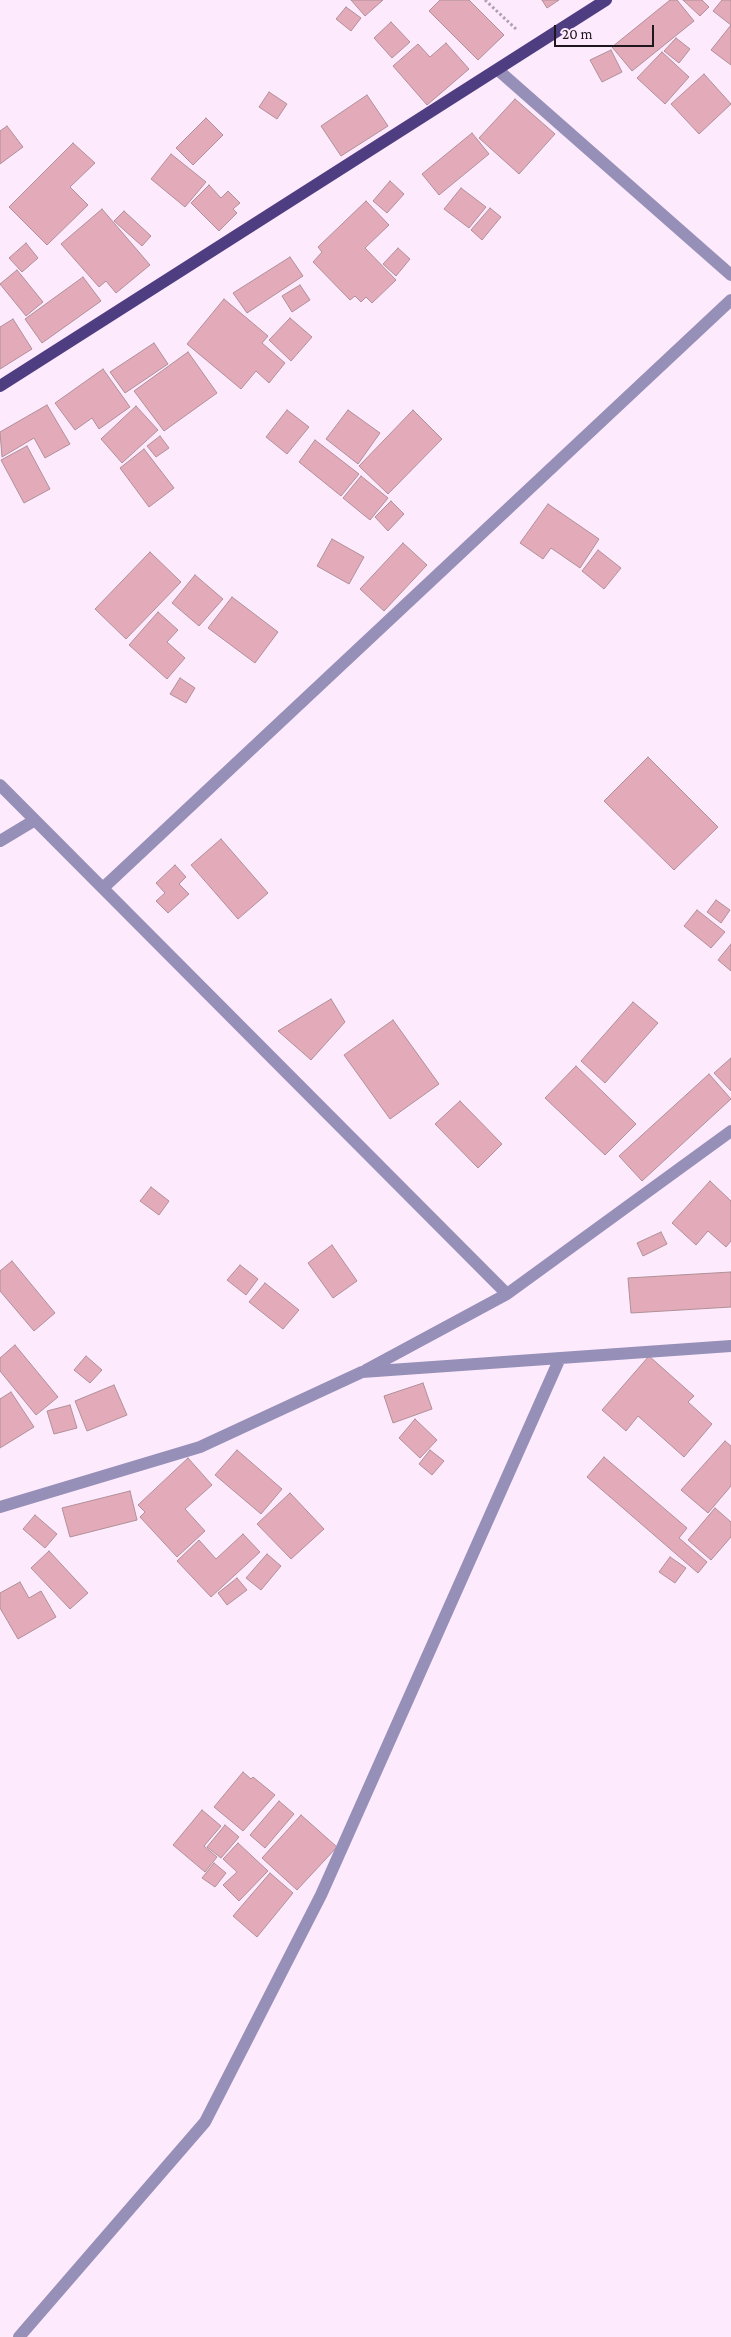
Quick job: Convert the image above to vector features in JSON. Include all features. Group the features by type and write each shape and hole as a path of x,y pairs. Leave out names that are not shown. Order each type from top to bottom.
{"main road":[{"path":"0,386 606,0"}],"street":[{"path":"498,70 731,275"},
{"path":"103,888 731,300"},
{"path":"0,785 508,1294"},
{"path":"0,841 35,820"},
{"path":"0,1507 200,1447 362,1372 508,1294 731,1131"},
{"path":"362,1372 731,1346"},
{"path":"20,2337 205,2122 321,1895 560,1358"}],"path":[{"path":"485,0 535,46"}],"building":[{"path":"351,0 383,0 365,16"},
{"path":"440,0 469,0 504,35 478,60 429,11"},
{"path":"542,0 559,0 547,8"},
{"path":"670,0 677,0 694,21 632,71 612,47"},
{"path":"683,0 702,0 709,7 700,16"},
{"path":"722,0 731,0 731,25 713,11"},
{"path":"346,7 361,18 351,31 336,19"},
{"path":"391,22 410,42 392,58 374,38"},
{"path":"731,25 731,65 711,50"},
{"path":"676,38 690,49 679,63 664,51"},
{"path":"446,43 469,69 427,105 393,66 418,44 430,57"},
{"path":"611,50 622,72 602,82 590,60"},
{"path":"662,52 689,77 665,104 637,78"},
{"path":"704,74 731,104 699,134 671,104"},
{"path":"269,92 287,104 277,119 259,107"},
{"path":"367,95 388,126 341,156 321,126"},
{"path":"515,99 555,134 519,174 479,138"},
{"path":"206,118 223,135 193,165 176,148"},
{"path":"7,126 23,147 0,164 0,131"},
{"path":"472,133 489,154 439,195 422,174"},
{"path":"73,143 95,163 70,187 88,205 47,245 9,207"},
{"path":"171,154 206,182 185,207 151,179"},
{"path":"390,181 404,194 387,213 373,201"},
{"path":"209,185 221,198 228,191 240,203 233,209 237,213 219,231 191,203"},
{"path":"461,188 486,207 469,228 444,209"},
{"path":"366,201 389,225 365,248 396,280 372,303 366,297 361,302 355,296 350,300 313,262 322,252 318,247"},
{"path":"490,208 501,217 482,240 471,230"},
{"path":"102,209 150,265 116,293 106,281 99,287 61,244"},
{"path":"124,211 151,236 142,246 114,221"},
{"path":"26,243 38,258 22,272 9,258"},
{"path":"398,248 410,259 396,276 383,264"},
{"path":"290,257 303,276 247,313 233,293"},
{"path":"17,270 43,302 26,316 0,284"},
{"path":"83,277 101,301 42,343 25,319"},
{"path":"300,285 310,300 292,312 282,296"},
{"path":"224,299 268,336 262,343 285,363 269,383 256,371 241,389 187,344"},
{"path":"290,318 312,337 291,361 269,340"},
{"path":"13,319 32,349 0,369 0,327"},
{"path":"154,343 168,364 125,393 110,372"},
{"path":"188,352 217,393 164,431 134,391"},
{"path":"103,369 130,407 99,429 92,418 75,430 55,403"},
{"path":"47,405 70,444 45,458 34,438 2,457 0,432"},
{"path":"136,406 158,430 122,463 101,439"},
{"path":"287,410 309,427 287,454 266,437"},
{"path":"348,410 380,433 358,464 326,439"},
{"path":"413,410 442,439 388,494 359,466"},
{"path":"160,436 169,448 156,457 147,446"},
{"path":"315,440 359,474 341,496 299,462"},
{"path":"27,446 50,489 24,503 1,460"},
{"path":"144,449 174,488 149,507 120,468"},
{"path":"361,476 388,498 370,520 343,498"},
{"path":"391,501 404,514 388,531 375,517"},
{"path":"548,504 599,539 580,568 551,548 543,559 520,543"},
{"path":"332,539 364,557 349,584 317,566"},
{"path":"403,543 427,565 384,611 360,589"},
{"path":"598,550 621,568 604,589 582,571"},
{"path":"150,552 181,582 126,639 95,609"},
{"path":"195,575 223,599 199,626 172,603"},
{"path":"232,597 278,632 255,663 208,628"},
{"path":"158,612 178,630 167,642 185,658 167,679 129,645"},
{"path":"180,678 195,688 186,703 170,694"},
{"path":"648,757 718,827 674,870 604,801"},
{"path":"221,839 268,893 238,919 191,865"},
{"path":"175,865 186,877 179,884 189,894 168,913 156,901 165,893 156,883"},
{"path":"716,900 730,910 721,923 707,912"},
{"path":"697,910 725,932 711,948 684,926"},
{"path":"731,944 731,971 718,960"},
{"path":"331,999 345,1022 311,1060 278,1031"},
{"path":"633,1002 658,1023 605,1083 581,1061"},
{"path":"393,1020 439,1084 390,1119 344,1055"},
{"path":"731,1058 731,1091 714,1073"},
{"path":"576,1066 636,1124 605,1155 545,1098"},
{"path":"709,1074 731,1099 642,1181 619,1156"},
{"path":"460,1101 502,1144 478,1168 435,1124"},
{"path":"710,1181 731,1201 731,1241 726,1247 708,1231 696,1245 672,1223"},
{"path":"151,1187 169,1201 159,1215 140,1201"},
{"path":"661,1232 667,1244 643,1256 637,1243"},
{"path":"332,1245 357,1281 333,1298 308,1263"},
{"path":"12,1261 55,1313 34,1331 0,1291 0,1271"},
{"path":"240,1265 258,1279 246,1295 227,1280"},
{"path":"731,1272 731,1307 631,1313 628,1278"},
{"path":"265,1283 299,1310 283,1329 249,1302"},
{"path":"15,1345 58,1397 36,1415 0,1371 0,1358"},
{"path":"86,1356 102,1370 90,1383 74,1370"},
{"path":"649,1356 694,1396 688,1402 712,1424 684,1457 638,1416 626,1431 602,1410"},
{"path":"423,1383 432,1409 393,1423 384,1396"},
{"path":"114,1385 127,1415 87,1431 75,1401"},
{"path":"11,1392 34,1427 0,1448 0,1399"},
{"path":"70,1405 77,1428 54,1434 47,1411"},
{"path":"415,1419 437,1440 420,1458 399,1438"},
{"path":"725,1441 731,1446 731,1486 708,1513 681,1490"},
{"path":"237,1450 282,1489 261,1514 215,1475"},
{"path":"430,1450 444,1461 432,1475 419,1464"},
{"path":"604,1457 687,1528 679,1538 707,1562 698,1573 587,1477"},
{"path":"188,1458 212,1485 185,1509 205,1531 177,1557 140,1517 145,1512 138,1505"},
{"path":"130,1491 137,1520 70,1537 62,1508"},
{"path":"290,1493 324,1529 291,1559 257,1524"},
{"path":"715,1508 731,1522 731,1537 711,1560 688,1540"},
{"path":"35,1515 57,1534 45,1548 23,1529"},
{"path":"243,1534 260,1552 211,1597 177,1561 199,1540 216,1559"},
{"path":"49,1551 88,1593 70,1609 31,1568"},
{"path":"267,1554 281,1566 261,1590 246,1578"},
{"path":"670,1557 686,1568 675,1583 659,1572"},
{"path":"237,1578 247,1590 227,1605 218,1593"},
{"path":"20,1582 29,1598 41,1591 56,1617 18,1639 0,1608 0,1593"},
{"path":"243,1772 251,1779 253,1777 275,1795 243,1831 214,1807"},
{"path":"279,1801 294,1814 265,1848 250,1835"},
{"path":"202,1810 221,1826 204,1846 217,1857 205,1872 173,1845"},
{"path":"301,1815 337,1847 297,1890 262,1858"},
{"path":"225,1825 239,1837 221,1858 207,1847"},
{"path":"238,1843 268,1871 239,1901 223,1885 237,1872 223,1859"},
{"path":"214,1863 226,1873 215,1887 202,1878"},
{"path":"270,1873 293,1893 257,1937 233,1916"}]}
